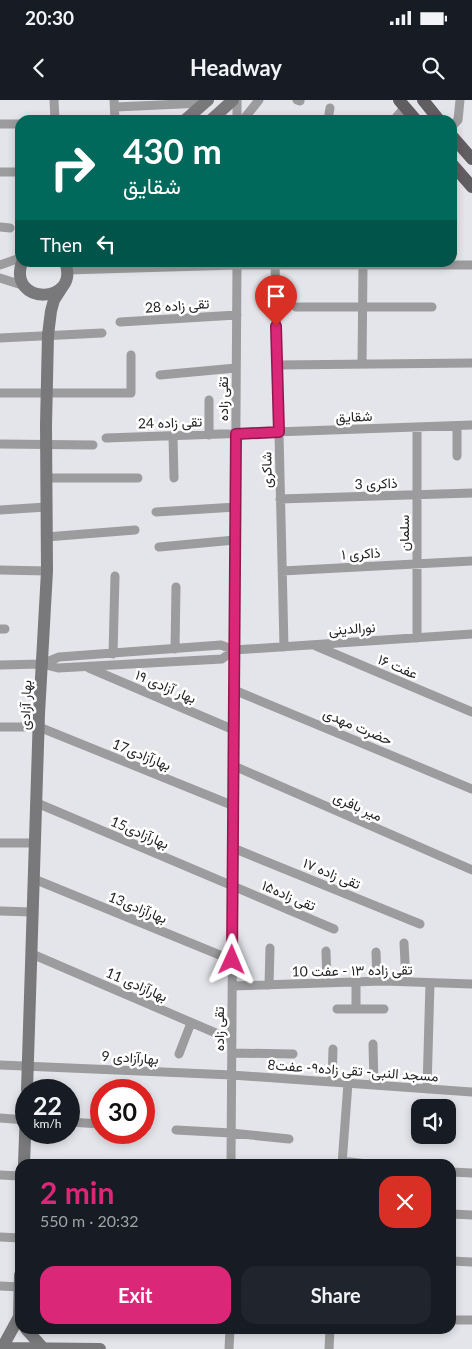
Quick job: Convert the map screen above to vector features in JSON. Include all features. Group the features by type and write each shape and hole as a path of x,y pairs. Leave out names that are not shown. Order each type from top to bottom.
{"main road":[{"path":"423,100 435,115"},
{"path":"402,104 412,115"},
{"path":"457,142 472,159"},
{"path":"457,170 472,187"}],"street":[{"path":"54,100 55,115"},
{"path":"216,115 233,100"},
{"path":"237,100 237,115"},
{"path":"247,115 259,100"},
{"path":"457,121 460,100"},
{"path":"115,103 206,102"},
{"path":"191,115 206,102"},
{"path":"329,115 330,108"},
{"path":"0,124 15,124"},
{"path":"0,172 15,172"},
{"path":"0,227 10,228"},
{"path":"0,264 15,260"},
{"path":"457,264 472,264"},
{"path":"21,267 20,274 28,289 44,309 49,321"},
{"name":"بهار آزادی","path":"27,1079 46,571 46,393 48,335 54,300 66,279 67,267"},
{"name":"تقی زاده","path":"231,1159 237,267"},
{"name":"شاکری","path":"275,267 284,647"},
{"path":"362,364 363,267"},
{"path":"0,278 44,296 51,295 63,286"},
{"path":"296,306 432,308"},
{"name":"تقی زاده 28","path":"120,322 237,315"},
{"path":"0,338 102,333"},
{"path":"0,393 131,393 130,354"},
{"path":"277,365 472,362"},
{"path":"160,375 236,368"},
{"path":"209,400 209,434"},
{"name":"شقایق","path":"236,434 472,425"},
{"path":"457,426 457,456"},
{"name":"سلمان","path":"417,427 417,638"},
{"name":"تقی زاده 24","path":"106,438 236,434"},
{"path":"173,436 174,478"},
{"path":"0,444 93,445"},
{"path":"46,478 138,478"},
{"name":"ذاکری 3","path":"280,499 472,494"},
{"path":"0,510 46,507"},
{"path":"156,512 236,507"},
{"path":"46,537 135,530"},
{"path":"159,547 235,540"},
{"name":"ذاکری ۱","path":"282,571 472,561"},
{"path":"0,570 46,571"},
{"path":"113,654 115,576"},
{"path":"175,649 176,587"},
{"name":"نورالدینی","path":"42,664 59,657 221,645 234,650 472,634"},
{"name":"عفت ۱۶","path":"314,645 472,712"},
{"name":"نورالدینی","path":"0,665 42,664 58,668 88,668 222,659 234,650"},
{"name":"بهار آزادی ۱۹","path":"88,668 234,730"},
{"name":"حضرت مهدی","path":"234,690 472,789"},
{"path":"0,727 39,727"},
{"name":"بهارآزادی17","path":"39,727 234,806"},
{"name":"میر بافری","path":"234,766 472,870"},
{"name":"بهارآزادی15","path":"37,803 233,886"},
{"path":"0,843 35,843"},
{"name":"تقی زاده ۱۷","path":"233,848 420,924"},
{"name":"بهارآزادی13","path":"34,879 232,960"},
{"name":"تقی زاده۱۵","path":"233,886 334,929"},
{"path":"0,911 33,912"},
{"path":"404,943 406,982"},
{"path":"269,985 270,948"},
{"path":"326,951 327,983"},
{"path":"376,952 376,981"},
{"name":"بهارآزادی 11","path":"32,954 232,1040"},
{"name":"تقی زاده ۱۳ - عفت 10","path":"232,986 376,981 472,984"},
{"path":"356,982 356,1009"},
{"path":"428,1089 430,983"},
{"path":"338,1009 384,1008"},
{"path":"179,1054 191,1023"},
{"path":"373,1044 374,1085"},
{"path":"332,1082 333,1049"},
{"path":"232,1053 293,1054"},
{"name":"بهارآزادی 9","path":"0,1065 232,1075"},
{"name":"مسجد النبی- تقی زاده۹- عفت8","path":"232,1075 472,1092"},
{"path":"342,1159 348,1084"},
{"path":"0,1118 15,1119"},
{"path":"176,1130 289,1139"},
{"path":"24,1159 25,1144"},
{"path":"456,1172 472,1173"},
{"path":"0,1176 15,1176"},
{"path":"456,1214 472,1215"},
{"path":"0,1237 15,1238"},
{"path":"456,1261 472,1262"},
{"path":"0,1286 15,1287"},
{"path":"456,1320 472,1320"},
{"path":"1,1348 15,1325"},
{"path":"30,1334 43,1348"},
{"path":"229,1349 230,1334"},
{"path":"329,1349 330,1334"},
{"path":"1,1348 100,1349"}],"route":[{"path":"232,960 236,434 279,432 276,326"}]}
